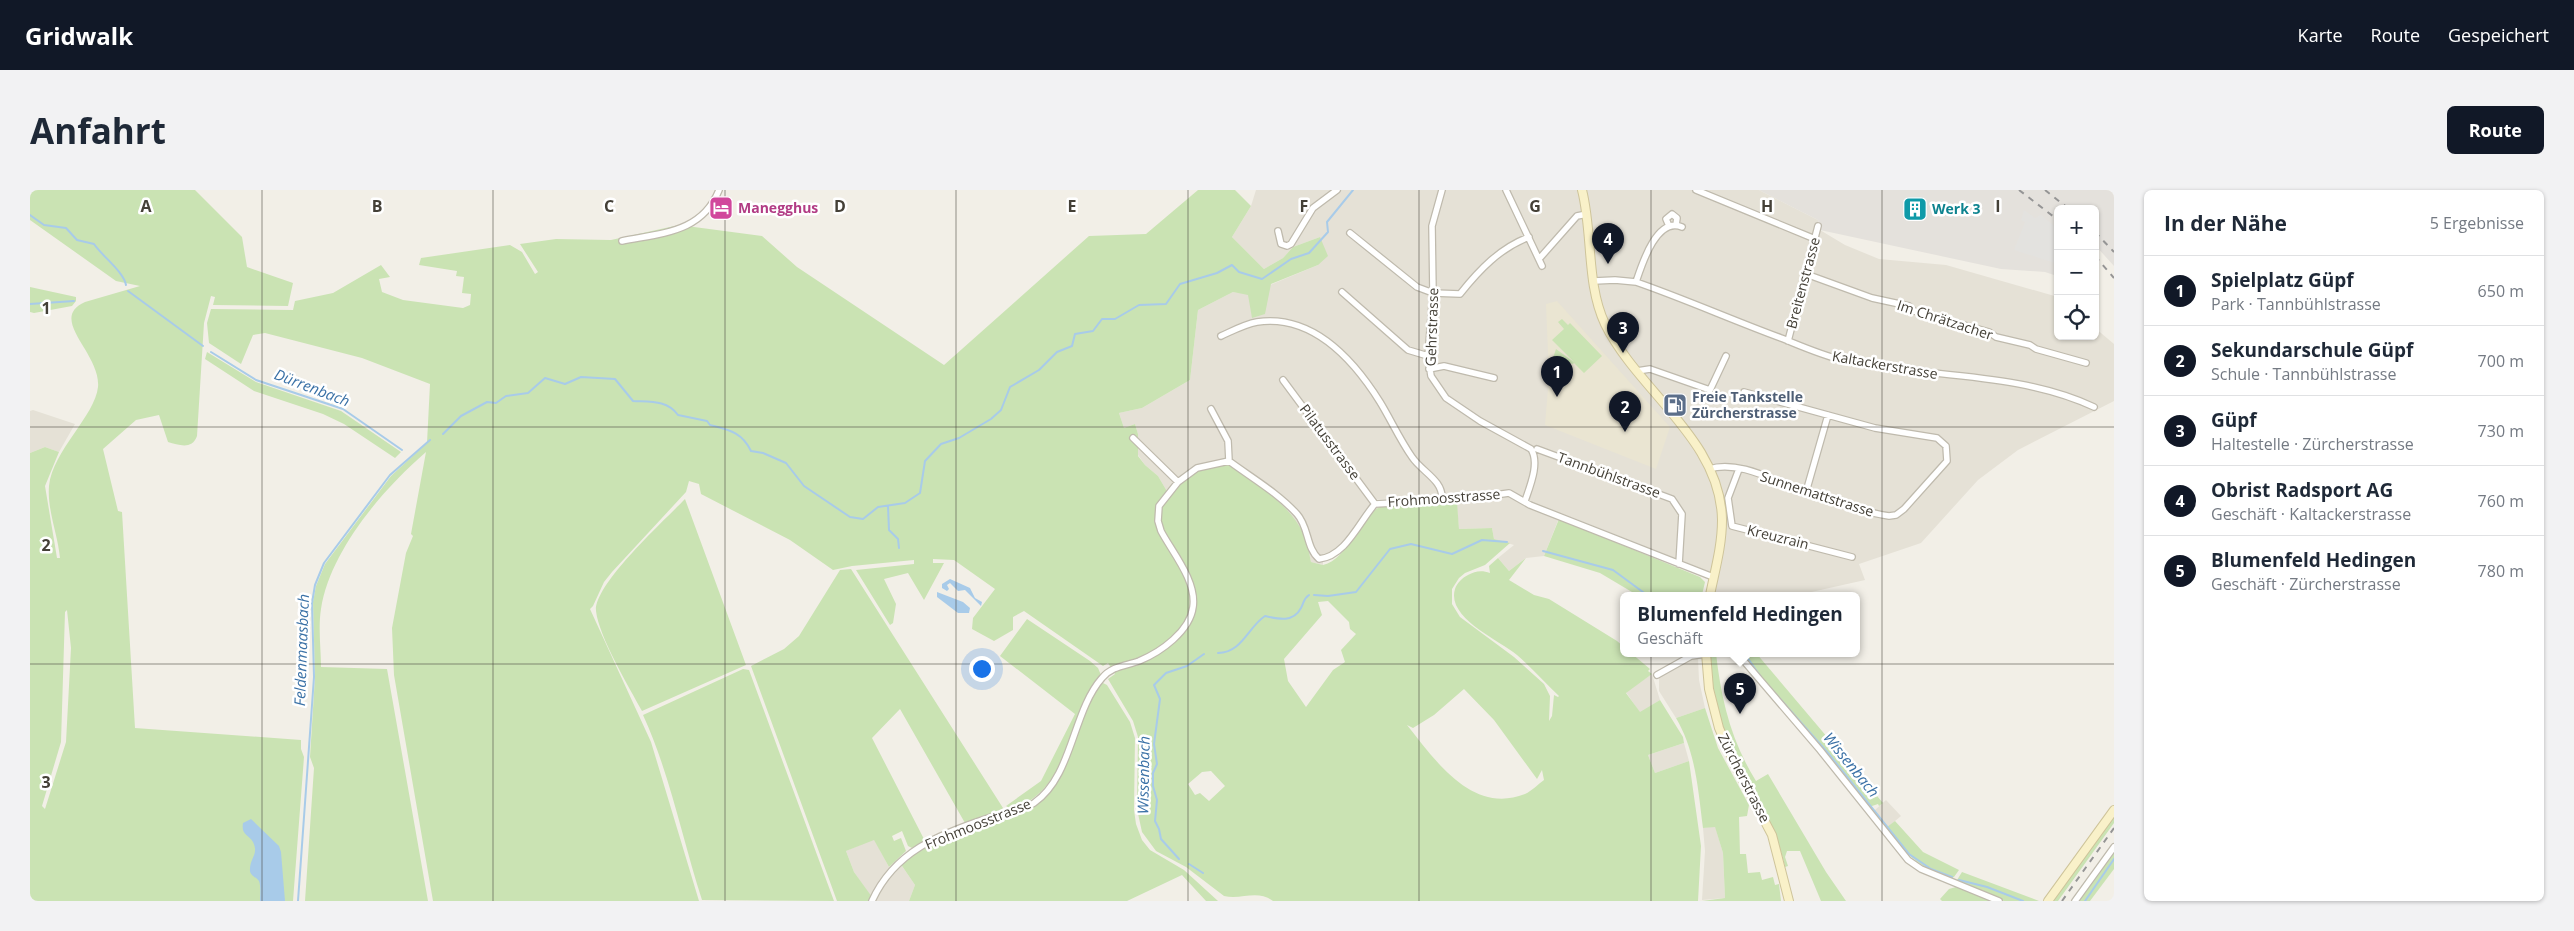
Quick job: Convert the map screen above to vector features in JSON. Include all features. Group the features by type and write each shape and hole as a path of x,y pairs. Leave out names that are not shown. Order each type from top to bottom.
{"main road":[{"path":"1582,190 1587,214 1594,281 1606,325 1637,371 1688,434 1709,469 1719,494 1722,519 1721,539 1710,592"},
{"name":"Zürcherstrasse","path":"1706,657 1709,689 1719,728 1735,765 1772,835 1789,901"},
{"path":"2048,901 2114,810"}],"street":[{"path":"622,241 684,228 699,220 716,198 719,190"},
{"path":"1278,231 1281,244 1284,246 1291,244 1313,208 1337,190"},
{"name":"Gehrstrasse","path":"1442,190 1432,226 1433,293 1428,356 1429,369 1434,383 1446,398 1480,421 1531,449 1534,462 1530,488 1525,500"},
{"path":"1506,190 1540,263"},
{"path":"1696,190 1815,239"},
{"path":"1540,263 1577,216 1587,214"},
{"path":"1636,282 1649,248 1669,226 1679,226 1677,218 1672,214 1666,219 1669,226"},
{"name":"Breitenstrasse","path":"1788,341 1818,226"},
{"path":"1350,232 1417,287 1433,293 1460,294 1474,276 1506,247 1529,237"},
{"path":"1540,263 1547,262"},
{"name":"Im Chrätzacher","path":"1806,274 1872,298 1909,306 1914,311 1947,318 1955,324 1989,332 1996,337 2030,345 2036,349 2086,363"},
{"name":"Kaltackerstrasse","path":"1594,281 1636,282 1678,296 1788,341 1841,360 1961,377 1998,380 2043,389 2083,401 2094,407"},
{"path":"1342,292 1408,350 1428,356"},
{"path":"1221,336 1255,322 1299,325 1312,330 1347,359 1379,400 1413,459 1436,481 1442,492 1442,499"},
{"path":"1637,371 1650,369 1710,390 1726,356"},
{"path":"1429,369 1444,366 1494,378"},
{"name":"Pilatusstrasse","path":"1283,380 1375,504"},
{"name":"Sunnemattstrasse","path":"1709,469 1725,466 1740,469 1806,492 1883,515 1896,515 1947,461 1946,446 1937,438 1874,428 1744,392"},
{"path":"1211,410 1228,442 1229,461"},
{"path":"1806,492 1828,415"},
{"path":"1133,438 1178,482"},
{"name":"Tannbühlstrasse","path":"1537,449 1672,498 1682,514 1679,564"},
{"name":"Frohmoosstrasse","path":"872,901 888,872 910,852 967,825 1023,808 1046,793 1059,772 1090,696 1106,673 1116,667 1152,654 1184,628 1190,619 1193,606 1192,591 1160,531 1158,521 1159,506 1178,482 1197,468 1229,461 1267,488 1297,514 1304,524 1313,554 1319,558 1332,556 1341,550 1375,504 1509,493 1525,500 1530,505 1713,577"},
{"name":"Kreuzrain","path":"1740,469 1728,498 1732,526 1852,557"},
{"path":"1657,675 1689,657"},
{"path":"1740,657 1820,750 1908,860 1928,872 1999,901"},
{"path":"2075,901 2114,847"}],"shaded area":[{"path":"1256,190 1759,190 1818,220 1820,230 1845,245 1879,259 1946,265 2054,296 2054,340 2099,340 2099,331 2114,344 2114,401 2018,450 1978,480 1921,543 1859,564 1865,580 1811,592 1714,592 1718,575 1561,513 1544,556 1526,558 1509,571 1498,558 1514,545 1494,539 1492,528 1459,529 1456,498 1376,499 1339,549 1323,554 1323,565 1311,562 1304,535 1168,493 1158,476 1145,465 1138,455 1138,434 1135,424 1124,428 1119,413 1142,408 1190,380 1198,310 1233,292 1248,294 1318,265 1320,237 1293,247 1283,258 1264,269 1232,237 1251,206"},
{"path":"1759,190 2114,190 2114,266 2099,249 2099,205 2054,205 2054,275 2045,272 2001,269 1820,230 1818,220"},
{"path":"2024,210 2035,218 2041,215 2054,226 2054,263 2014,250 2025,222 2021,220"},
{"path":"1557,301 1670,427 1656,469 1545,425 1549,377 1546,304"},
{"path":"33,410 75,424 59,452 45,447 30,453 30,411"},
{"path":"1693,657 1698,659 1699,680 1705,708 1676,718 1659,691 1659,678"},
{"path":"1652,674 1660,700 1640,713 1626,692"},
{"path":"1684,743 1689,761 1655,773 1648,755"},
{"path":"1886,800 1901,816 1888,827 1875,810"},
{"path":"1715,826 1723,853 1725,898 1702,900 1705,851 1703,828"},
{"path":"874,839 889,867 894,871 900,863 915,885 909,901 874,901 854,872 846,851"}],"green space":[{"path":"30,190 195,190 242,237 247,267 293,283 288,306 213,305 215,297 211,296 204,323 197,436 192,443 185,445 168,442 159,415 136,420 103,449 118,511 122,512 135,728 301,740 301,749 304,757 293,901 30,901 30,453 45,447 59,452 45,486 57,558 60,558 51,513 49,486 58,459 90,410 98,387 97,374 78,338 71,318 75,309 85,302 140,286 116,281 30,220","holes":["67,610 71,648 66,742 45,809 42,806 61,742 65,612"]},
{"path":"1198,190 1235,190 1251,206 1232,237 1264,269 1283,258 1293,247 1320,237 1328,256 1318,265 1271,284 1265,314 1252,318 1248,295 1233,292 1198,310 1190,380 1142,408 1119,413 1124,428 1135,424 1138,434 1138,456 1158,476 1168,493 1195,472 1227,463 1281,503 1298,524 1305,538 1311,562 1323,565 1333,561 1340,554 1366,518 1382,506 1457,502 1459,529 1492,528 1494,539 1510,543 1485,565 1465,573 1459,578 1452,589 1452,604 1460,617 1514,657 1544,684 1550,696 1549,721 1552,716 1554,695 1559,696 1517,655 1466,619 1454,600 1455,589 1462,579 1476,572 1484,571 1490,573 1489,566 1498,558 1509,571 1526,558 1509,580 1534,595 1549,599 1617,641 1620,644 1620,657 1636,657 1650,669 1648,671 1652,674 1626,693 1640,712 1660,700 1683,737 1684,743 1648,755 1655,773 1689,761 1701,846 1698,901 1273,901 1255,895 1224,896 1186,867 1156,851 1142,832 1137,809 1138,737 1133,721 1108,679 1115,674 1108,663 1103,666 1024,611 1013,617 1013,630 994,641 972,629 973,618 995,589 954,560 933,559 933,563 944,563 924,600 908,573 884,579 896,604 893,623 890,625 856,570 914,564 914,560 852,566 833,570 790,540 701,494 699,484 689,481 686,492 604,582 590,609 651,742 699,901 433,901 394,675 392,628 406,553 413,536 411,534 426,452 392,484 360,523 347,544 335,565 326,587 320,616 320,631 321,667 387,669 428,901 305,901 314,768 310,757 315,677 313,602 316,586 325,564 391,476 427,443 430,384 362,358 265,333 253,335 241,364 209,343 207,323 211,309 293,310 295,301 333,293 381,265 390,277 379,279 382,292 403,300 463,308 470,305 471,294 462,293 464,277 456,276 457,271 419,265 421,258 510,245 522,252 535,274 538,272 520,244 556,239 611,240 679,225 762,236 797,267 944,365 1089,236 1146,234","holes":["1328,601 1349,622 1350,629 1356,634 1341,650 1345,662 1333,670 1306,707 1288,681 1284,659 1322,615 1318,602","1464,689 1494,720 1537,779 1542,770 1544,780 1530,791 1506,798 1488,797 1472,791 1443,768 1407,725 1413,728 1434,715","1211,771 1225,786 1209,801 1200,793 1195,795 1188,784 1202,772"]},
{"path":"30,287 76,297 76,301 72,306 34,313 30,312"},
{"path":"1562,319 1568,325 1570,323 1602,356 1584,373 1574,363 1553,358 1556,349 1574,362 1552,340 1564,329 1558,322"},
{"path":"207,352 256,382 341,411 401,452 395,458 344,424 323,414 254,391 205,359"},
{"path":"685,499 746,665 642,711 608,648 598,622 596,611 598,599 618,569"},
{"path":"1559,519 1700,577 1705,582 1703,592 1632,592 1600,573 1544,556"},
{"path":"851,569 1003,808 997,813 965,823 900,709 872,738 925,841 912,848 908,846 902,831 892,836 894,841 901,838 906,851 889,867 874,840 846,851 854,872 872,897 870,901 837,901 751,666 784,649 799,636 840,570"},
{"path":"1027,619 1090,661 1098,668 1101,675 1081,711 1057,770 1045,787 1031,800 1011,809 1006,806 1041,781 1075,714 1000,656"},
{"path":"1710,657 1717,657 1728,719 1747,766 1756,781 1768,774 1826,872 1846,901 1821,901 1800,851 1787,851 1785,857 1788,866 1785,867 1770,822 1733,753 1723,729 1713,691"},
{"path":"1744,657 1759,657 1883,803 1879,806 1878,804 1869,807"},
{"path":"743,669 749,670 834,901 702,900 661,760 643,715"},
{"path":"1103,683 1107,685 1130,722 1135,738 1134,810 1136,824 1142,840 1150,850 1184,870 1218,901 1206,901 1182,875 1127,901 909,901 915,885 900,863 950,836 1038,803 1047,794 1061,773 1093,696"},
{"path":"1705,708 1718,748 1749,805 1747,816 1739,817 1740,854 1746,854 1748,873 1760,872 1762,880 1773,877 1775,885 1779,884 1781,901 1702,901 1725,898 1723,853 1715,827 1703,828 1698,785 1692,758 1683,731 1676,718"},
{"path":"1875,810 1887,827 1895,821 1923,852 1959,870 1954,877 1949,879 1935,873 1914,859 1890,835 1873,813"},
{"path":"2114,817 2114,823 2058,901 2053,901"},
{"path":"2114,851 2114,869 2090,901 2077,901"},
{"path":"1962,872 2039,901 2004,901 1959,883 1957,880"},
{"path":"1956,887 1992,901 1942,901 1940,899 1949,889"}],"water":[{"path":"950,579 970,588 975,598 982,602 981,606 965,590 958,591 950,583 947,585 949,589 947,591 942,588 942,584"},
{"path":"937,592 963,602 970,608 969,613 958,613 937,597"},
{"path":"251,819 279,846 285,901 260,901 259,881 250,871 255,846 244,832 243,827 243,823"}],"waterway":[{"path":"443,434 461,416 487,402 496,403 506,396 528,393 545,378 565,384 581,377 615,379 633,401 664,404 678,415 707,421 710,425 734,433 743,440 751,451 763,453 786,463 804,486 850,517 863,519 878,507 905,503 920,493 925,461 941,444 959,438 991,419 1001,410 1010,387 1039,370 1057,352 1072,346 1075,334 1093,331 1102,319 1115,319 1139,305 1166,304 1180,284 1217,273 1232,265 1239,272 1262,279 1291,259 1309,253 1328,232 1327,222 1353,190"},
{"name":"Dürrenbach","path":"30,215 44,225 66,228 77,240 94,244 117,269 126,285"},
{"name":"Dürrenbach","path":"128,291 203,346"},
{"path":"30,304 74,301"},
{"name":"Dürrenbach","path":"211,352 256,380 343,409 402,450"},
{"name":"Feldenmaasbach","path":"298,901 314,677 312,603 315,585 324,563 390,475 430,440"},
{"path":"888,506 889,530 898,539 899,548"},
{"name":"Wissenbach","path":"1314,595 1328,596 1356,592 1390,549 1411,544 1452,554 1482,540 1507,542"},
{"name":"Wissenbach","path":"1543,551 1613,570 1643,592"},
{"name":"Wissenbach","path":"1218,653 1233,649 1265,616 1285,619 1294,616 1298,613 1309,595"},
{"name":"Wissenbach","path":"1179,859 1161,839 1155,821 1157,800 1153,786 1153,773 1157,764 1154,744 1160,699 1154,685 1166,673 1187,666 1204,654"},
{"name":"Wissenbach","path":"1747,657 1761,677"},
{"name":"Wissenbach","path":"1766,683 1828,753 1909,854 1931,869 1952,877"},
{"name":"Wissenbach","path":"2085,901 2114,859"},
{"name":"Wissenbach","path":"1189,864 1203,873"},
{"name":"Wissenbach","path":"1959,880 1987,887 2023,901"}],"railway":[{"path":"2019,190 2054,217"},
{"path":"2045,190 2064,205"},
{"path":"2099,236 2114,252"},
{"path":"2099,261 2114,278"},
{"path":"2062,901 2114,828"}],"place":[{"name":"Manegghus","path":"721,208"},
{"name":"Werk 3","path":"1915,209"},
{"name":"Obrist Radsport AG","path":"1608,264"},
{"name":"Güpf","path":"1623,353"},
{"name":"Spielplatz Güpf","path":"1557,397"},
{"name":"Freie Tankstelle Zürcherstrasse","path":"1675,405"},
{"name":"Sekundarschule Güpf","path":"1625,432"},
{"name":"Blumenfeld Hedingen","path":"1740,714"}]}
